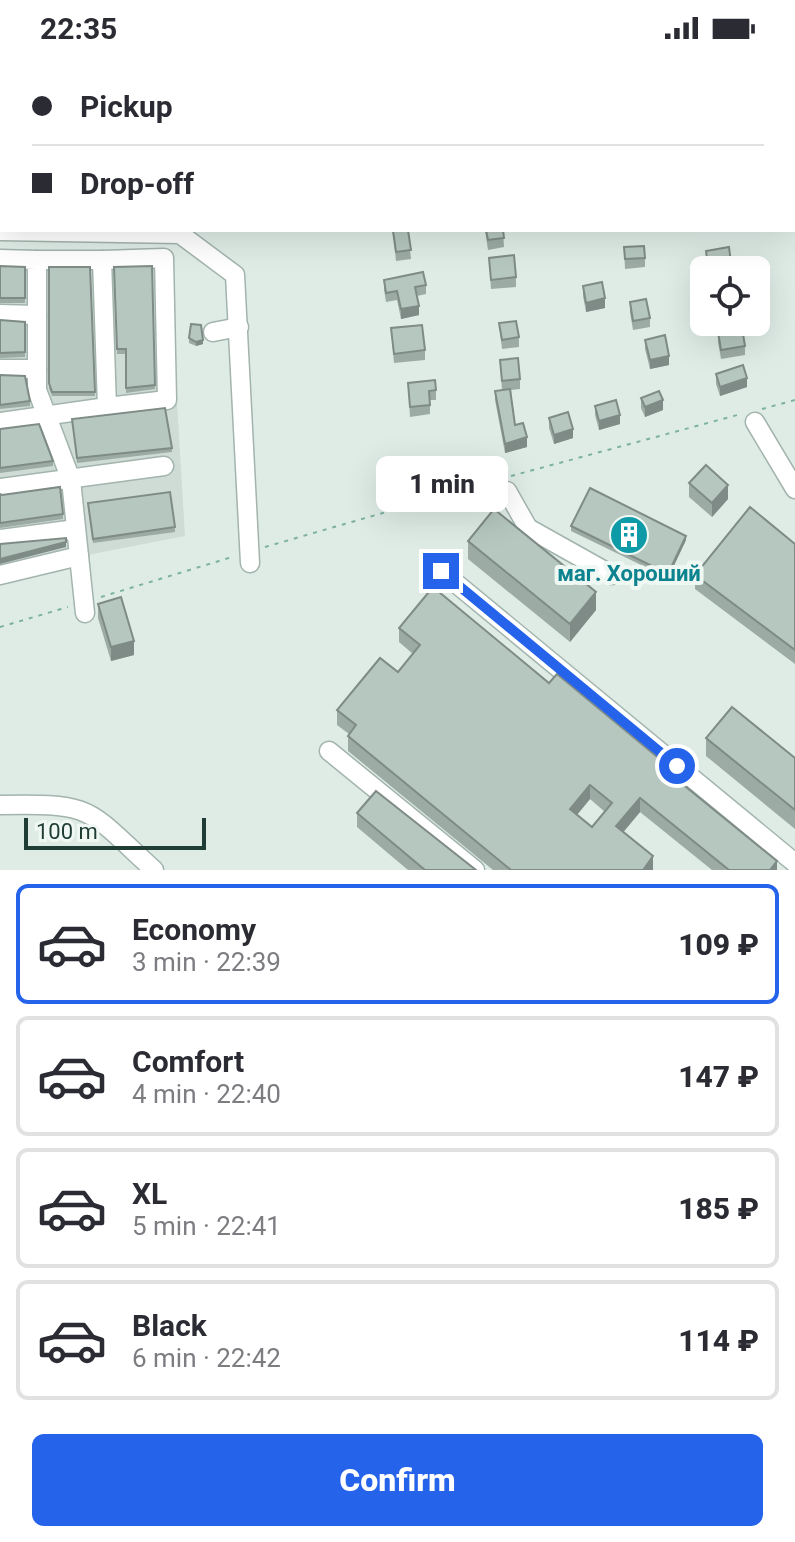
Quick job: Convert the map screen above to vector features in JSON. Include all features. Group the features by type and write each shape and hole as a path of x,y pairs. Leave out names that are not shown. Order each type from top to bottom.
{"street":[{"path":"60,232 180,234 235,275 250,557"},
{"path":"0,259 164,258 167,400 0,422"},
{"path":"37,260 37,390 50,416 71,480 84,607"},
{"path":"102,260 107,407"},
{"path":"0,314 37,315"},
{"path":"213,332 239,327"},
{"path":"0,369 37,369"},
{"path":"755,422 795,489"},
{"path":"0,488 164,466"},
{"path":"506,482 528,528 612,575"},
{"path":"0,539 76,529"},
{"path":"0,575 79,556"},
{"path":"441,571 795,863"},
{"path":"329,751 475,870"},
{"path":"0,805 42,803 82,809 99,818 154,870"}],"path":[{"path":"0,627 84,607 795,400"}],"shaded area":[{"path":"168,252 185,536 0,572 0,256"}],"building":[{"path":"393,232 408,232 411,250 396,252"},
{"path":"486,232 503,232 504,238 488,240"},
{"path":"644,246 645,258 625,259 624,247"},
{"path":"729,247 730,256 707,256 706,251"},
{"path":"514,255 516,277 491,280 489,258"},
{"path":"0,266 25,267 25,298 0,298"},
{"path":"152,266 155,385 126,388 126,349 117,349 114,267"},
{"path":"49,267 90,267 95,392 52,392 49,383"},
{"path":"423,272 426,285 415,287 419,306 401,309 397,291 386,293 384,280"},
{"path":"602,282 605,298 586,303 583,286"},
{"path":"646,299 650,318 633,321 630,302"},
{"path":"0,320 25,322 25,352 0,353"},
{"path":"516,321 519,337 502,340 499,323"},
{"path":"191,324 201,325 203,340 196,342 189,338"},
{"path":"422,325 425,350 394,354 391,328"},
{"path":"665,335 669,356 650,360 645,340"},
{"path":"719,336 743,336 745,346 721,350"},
{"path":"518,358 520,379 502,381 500,360"},
{"path":"743,365 747,378 720,387 716,374"},
{"path":"0,375 25,376 30,401 0,405"},
{"path":"435,380 436,390 429,391 430,405 410,407 408,383"},
{"path":"510,389 515,425 523,423 527,437 505,444 495,391"},
{"path":"659,391 663,400 645,407 641,398"},
{"path":"616,400 620,415 599,421 595,406"},
{"path":"165,408 172,448 77,458 72,419"},
{"path":"568,412 573,429 554,435 549,418"},
{"path":"39,424 53,461 0,468 0,429"},
{"path":"706,465 728,485 712,503 689,483"},
{"path":"60,487 63,514 0,523 0,494"},
{"name":"маг. Хороший","path":"590,488 686,536 668,574 571,526"},
{"path":"170,492 175,527 93,539 88,503"},
{"path":"750,507 795,544 795,650 695,575"},
{"path":"494,509 596,592 570,624 468,541"},
{"path":"66,538 66,542 0,559 0,544"},
{"path":"433,587 549,683 557,674 667,765 664,769 777,861 770,870 729,870 640,798 616,826 653,856 645,870 511,870 348,736 356,725 337,710 380,658 398,672 420,645 399,628","holes":["590,785 612,803 592,827 570,809"]},
{"path":"121,597 134,641 111,647 98,604"},
{"path":"732,707 795,758 795,810 706,738"},
{"path":"376,791 476,870 425,870 357,813"}],"place":[{"name":"маг. Хороший","path":"629,535"}],"route":[{"path":"441,571 677,766"}]}
